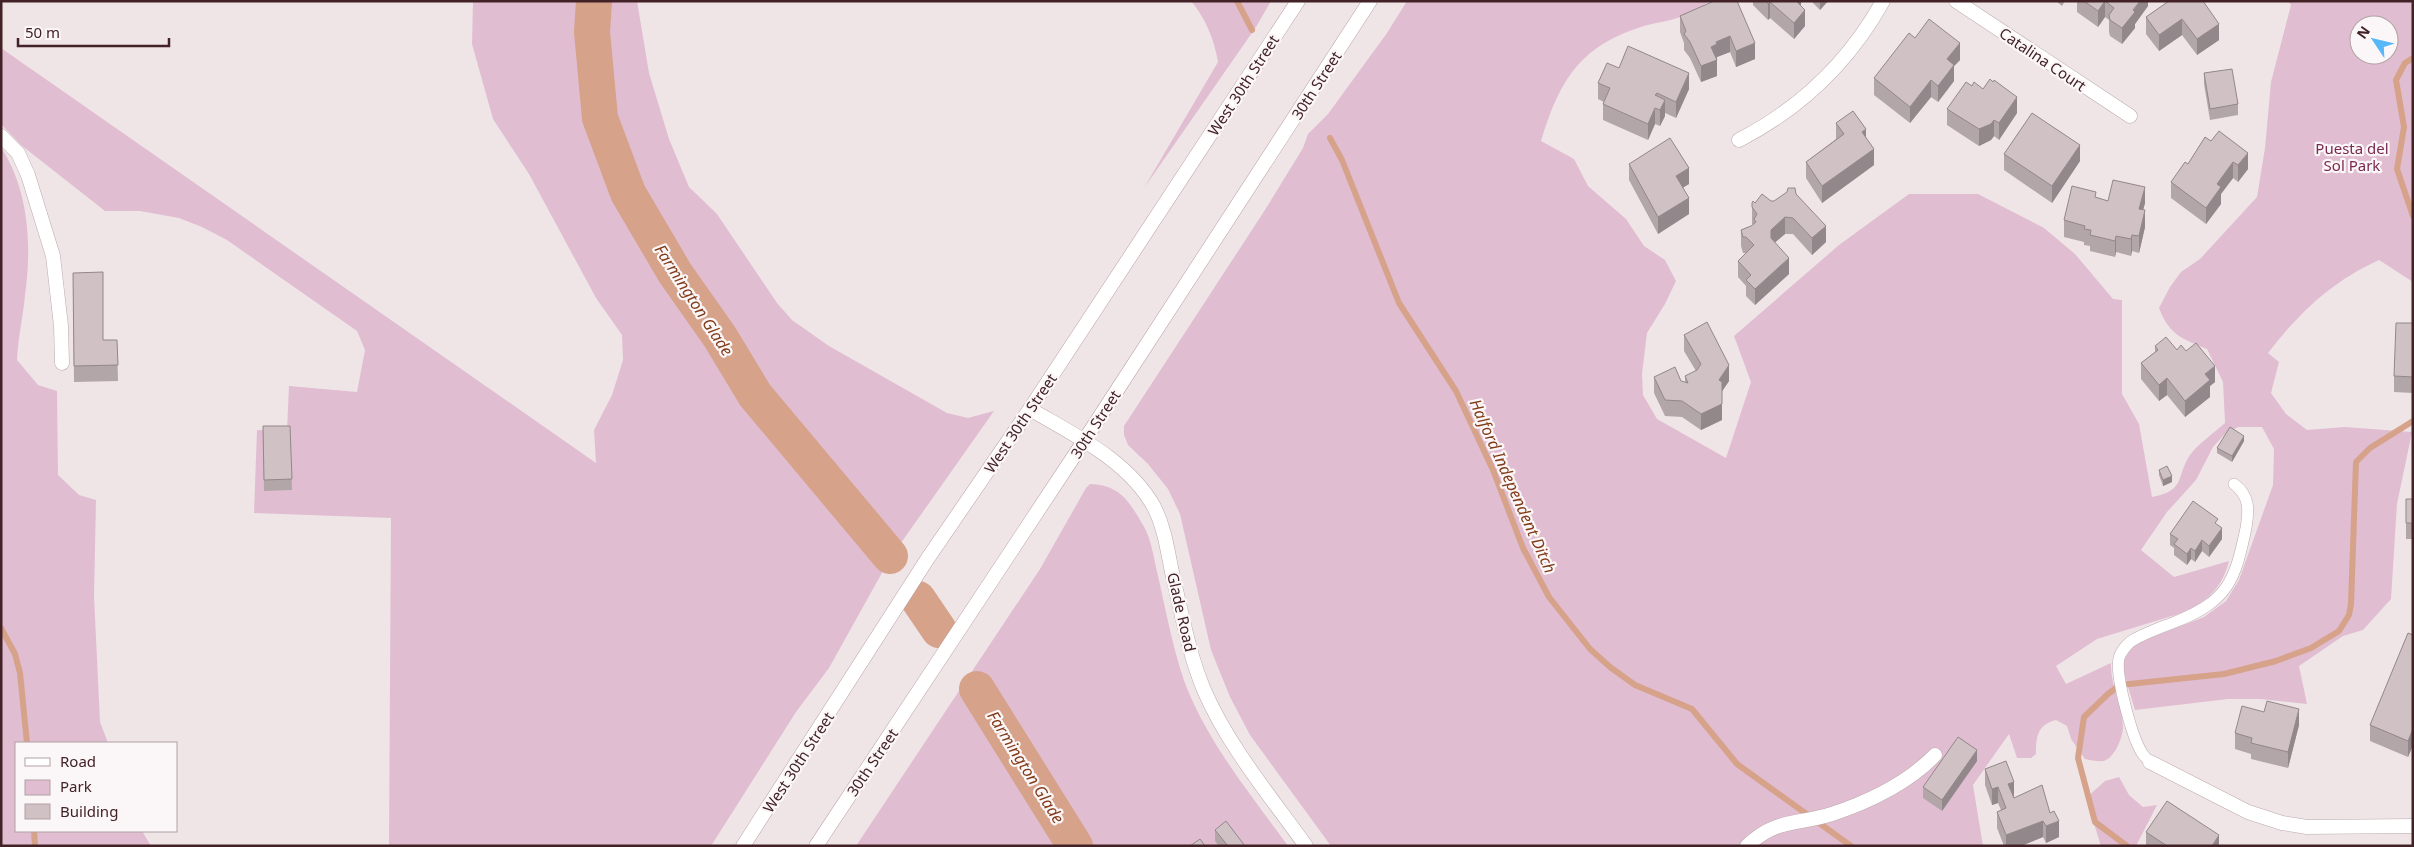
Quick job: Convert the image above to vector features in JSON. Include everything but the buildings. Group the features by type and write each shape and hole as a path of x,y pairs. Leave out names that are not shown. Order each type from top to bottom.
{"main road":[{"name":"West 30th Street","path":"743,846 928,558 1030,409 1298,1"},
{"name":"30th Street","path":"816,846 1084,441 1370,1"},
{"path":"1739,140 1770,124 1821,83 1857,42 1883,1"},
{"name":"Catalina Court","path":"1956,1 2130,116"},
{"path":"1,136 18,154 28,175 53,256 61,326 62,363"},
{"name":"Glade Road","path":"1030,409 1084,441 1124,471 1154,508 1168,549 1185,628 1204,690 1246,761 1306,846"},
{"path":"1747,846 1770,829 1790,822 1830,814 1862,802 1902,781 1935,755"},
{"path":"2150,762 2248,812 2282,823 2307,827 2413,826"}],"lane":[{"path":"2150,762 2142,753 2131,722 2121,687 2119,659 2124,647 2130,642 2205,608 2216,600 2226,588 2235,572 2248,514 2248,502 2234,484"}],"green space":[{"path":"473,1 578,1 584,97 611,188 627,218 659,275 764,417 806,464 870,547 888,562 829,668 796,712 711,846 389,846 391,518 254,513 257,430 287,431 289,386 357,392 365,350 357,331 227,240 202,227 179,218 140,211 105,211 21,145 1,124 1,48 596,463 594,430 612,395 623,360 622,335 596,298 529,174 493,119 472,44"},
{"path":"600,1 637,1 649,73 669,139 689,187 717,214 777,303 792,320 829,346 947,413 968,418 994,411 896,550 840,478 813,451 765,394 694,278 659,227 612,134 603,77"},
{"path":"1191,1 1271,1 1256,27 1144,188 1218,62 1209,30"},
{"name":"Puesta del Sol Park","path":"1407,1 1710,1 1683,16 1641,27 1615,37 1584,58 1563,86 1541,141 1574,159 1588,186 1626,219 1644,246 1665,260 1676,281 1665,304 1647,333 1642,374 1643,395 1657,419 1726,458 1751,382 1734,336 1839,245 1909,194 1978,194 2044,228 2075,254 2113,299 2122,300 2122,394 2139,424 2152,497 2170,491 2175,487 2190,455 2225,423 2223,382 2207,349 2184,339 2172,330 2159,308 2170,287 2181,272 2200,259 2257,197 2265,148 2271,82 2291,5 2288,1 2413,1 2413,282 2379,260 2346,278 2317,299 2292,324 2268,353 2279,362 2271,393 2286,414 2307,430 2345,427 2412,432 2397,504 2391,599 2363,630 2343,636 2299,666 2307,704 2260,699 2228,699 2135,710 2123,670 2123,660 2127,649 2204,617 2226,601 2239,580 2273,485 2274,449 2262,427 2238,427 2225,434 2213,447 2196,480 2167,512 2141,550 2174,577 2229,561 2219,585 2201,603 2185,612 2097,639 2056,666 2066,684 2111,663 2112,679 2121,712 2123,728 2115,752 2104,761 2085,759 2071,739 2067,726 2056,720 2041,728 2036,742 2036,754 2031,758 2017,758 2009,734 1973,785 1983,846 1331,846 1250,735 1230,697 1211,650 1180,514 1168,489 1148,464 1128,445 1124,435 1124,426 1263,213 1303,148 1308,134 1328,114 1387,33"},
{"path":"1,147 18,182 23,200 28,238 27,276 17,360 38,385 57,391 58,475 79,495 96,500 94,596 100,722 108,742 15,742 15,832 143,832 151,846 1,846"},
{"path":"1090,484 1109,487 1116,491 1128,502 1143,525 1151,544 1174,645 1188,692 1226,761 1288,846 1085,846 999,706 990,695 978,689 977,702 989,728 1062,846 856,846 1040,569"},
{"path":"2119,777 2129,795 2143,807 2157,805 2136,846 2101,846 2086,798 2105,781"}],"waterway":[{"name":"Farmington Glade","path":"594,1 592,32 600,118 628,193 675,273 720,337 755,395 890,556"},
{"name":"Halford Independent Ditch","path":"1237,1 1252,30"},
{"name":"Halford Independent Ditch","path":"2413,58 2405,63 2396,80 2404,127 2397,169 2413,216"},
{"name":"Halford Independent Ditch","path":"1330,138 1342,160 1399,303 1456,391 1493,470 1523,548 1549,597 1590,649 1610,667 1635,685 1692,709 1737,764 1851,846"},
{"name":"Halford Independent Ditch","path":"2127,846 2095,822 2078,758 2084,717 2120,685 2224,674 2276,661 2311,648 2339,631 2349,615 2351,604 2356,462 2370,448 2413,421"},
{"name":"Farmington Glade","path":"918,599 939,630"},
{"name":"Halford Independent Ditch","path":"1,628 15,654 20,673 27,742"},
{"name":"Farmington Glade","path":"977,689 1075,846"},
{"name":"Halford Independent Ditch","path":"34,832 35,846"}]}
